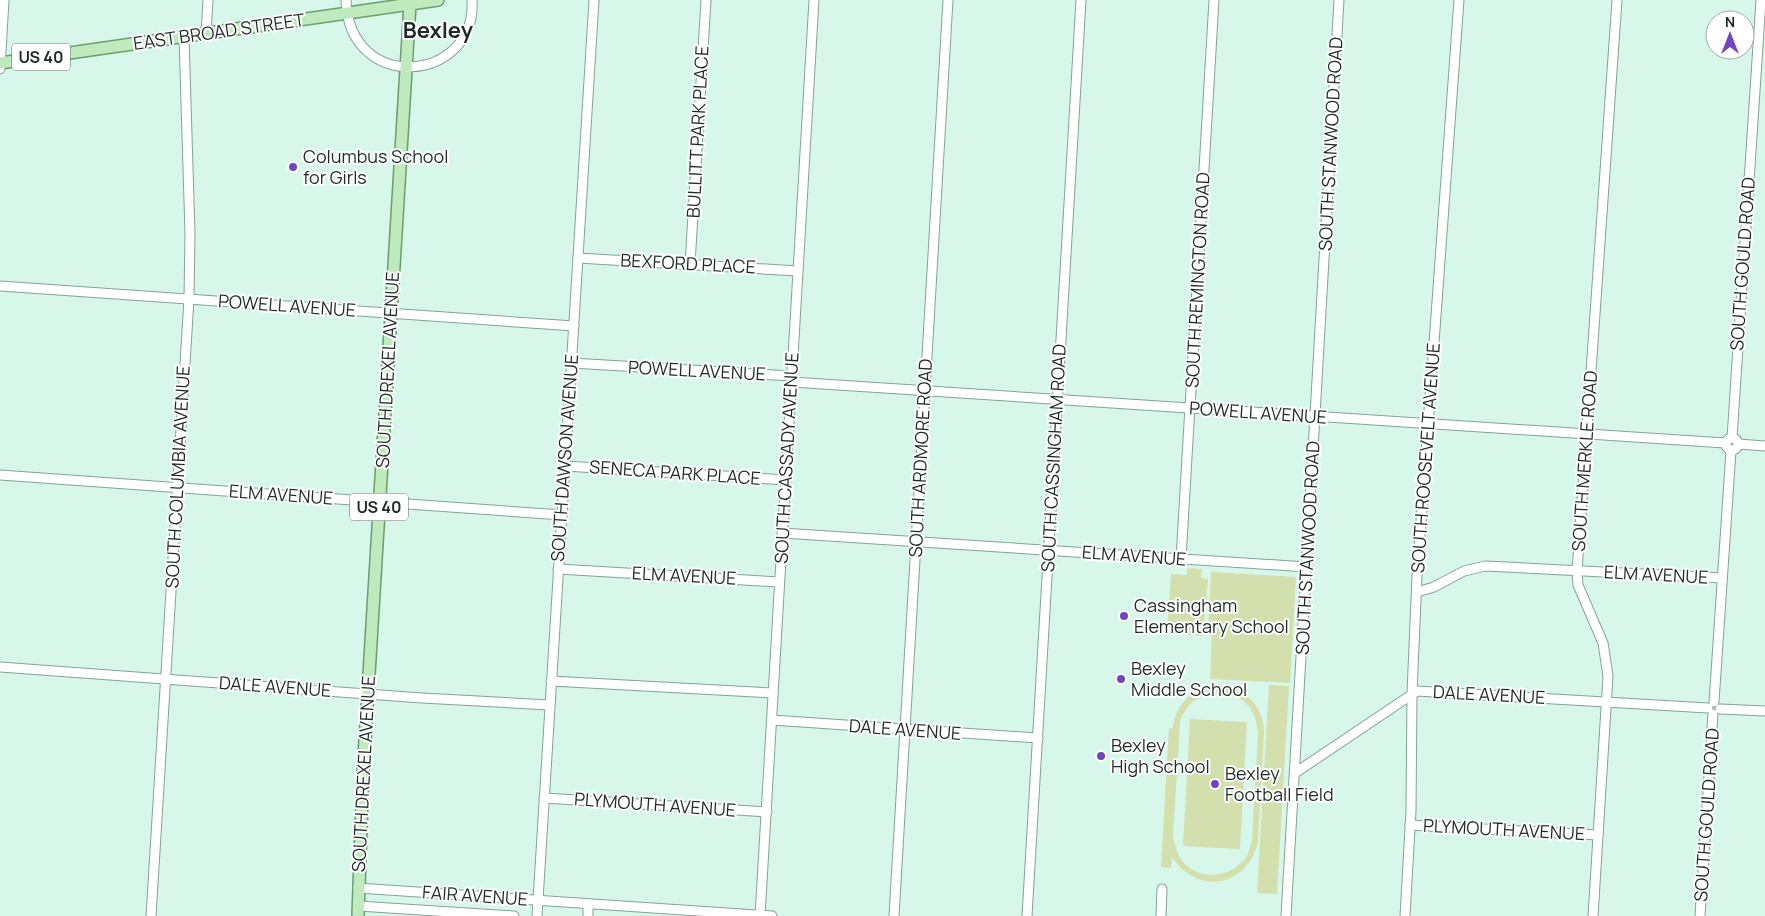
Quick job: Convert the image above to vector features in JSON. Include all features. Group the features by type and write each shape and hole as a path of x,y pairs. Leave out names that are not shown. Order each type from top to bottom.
{"main road":[{"name":"EAST BROAD STREET","path":"0,63 206,34 410,2 438,0"},
{"name":"SOUTH DREXEL AVENUE","path":"358,911 368,693 410,2"}],"street":[{"path":"0,69 4,0"},
{"path":"206,34 208,0"},
{"path":"346,0 346,13 353,34 366,51 385,63 406,68 432,63 451,52 466,33 470,22 472,0"},
{"name":"SOUTH DAWSON AVENUE","path":"537,916 594,0"},
{"name":"BULLITT PARK PLACE","path":"690,264 706,0"},
{"name":"SOUTH CASSADY AVENUE","path":"760,916 814,0"},
{"name":"SOUTH ARDMORE ROAD","path":"894,916 948,0"},
{"name":"SOUTH CASSINGHAM ROAD","path":"1028,916 1081,0"},
{"name":"SOUTH REMINGTON ROAD","path":"1181,559 1214,0"},
{"name":"SOUTH STANWOOD ROAD","path":"1286,916 1339,0"},
{"name":"SOUTH ROOSEVELT AVENUE","path":"1405,916 1410,825 1412,693 1417,592 1459,0"},
{"name":"SOUTH MERKLE ROAD","path":"1593,916 1608,676 1603,643 1578,585 1578,571 1617,0"},
{"name":"SOUTH GOULD ROAD","path":"1700,916 1761,0"},
{"name":"SOUTH COLUMBIA AVENUE","path":"151,916 189,299 190,233 184,37"},
{"name":"BEXFORD PLACE","path":"578,258 798,271"},
{"name":"POWELL AVENUE","path":"0,286 574,326"},
{"name":"POWELL AVENUE","path":"572,363 925,391 1765,446"},
{"name":"SENECA PARK PLACE","path":"565,466 786,480"},
{"name":"ELM AVENUE","path":"0,475 562,515"},
{"name":"ELM AVENUE","path":"782,533 1307,567"},
{"name":"ELM AVENUE","path":"1417,592 1434,587 1464,570 1480,566 1722,578"},
{"name":"ELM AVENUE","path":"558,569 779,582"},
{"name":"DALE AVENUE","path":"0,667 549,705"},
{"path":"551,681 773,693"},
{"name":"DALE AVENUE","path":"1295,773 1412,693 1423,691 1765,711"},
{"name":"DALE AVENUE","path":"772,720 1038,738"},
{"name":"PLYMOUTH AVENUE","path":"544,798 766,812"},
{"name":"PLYMOUTH AVENUE","path":"1410,825 1598,834"},
{"name":"FAIR AVENUE","path":"358,888 772,916"},
{"path":"1161,916 1162,889"},
{"path":"588,904 588,916"},
{"name":"FAIR AVENUE","path":"358,911 514,916"}],"green space":[{"path":"1187,568 1202,569 1201,578 1208,579 1203,636 1167,633 1171,574 1187,575"},
{"path":"1211,572 1296,577 1290,683 1210,679 1212,633 1208,628"},
{"path":"1214,685 1224,686 1242,692 1260,713 1264,732 1258,842 1252,857 1244,869 1233,877 1221,881 1208,881 1195,877 1183,869 1172,857 1171,868 1161,867 1169,728 1173,728 1177,713 1186,700 1198,690","holes":["1221,692 1243,700 1248,705 1257,725 1252,841 1246,857 1239,865 1231,870 1214,875 1197,872 1190,868 1183,862 1175,847 1173,837 1180,721 1187,708 1201,697"]},
{"path":"1269,685 1289,686 1277,894 1257,893"},
{"name":"Bexley Football Field","path":"1190,719 1247,722 1240,849 1183,846"}],"place":[{"name":"Columbus School for Girls","path":"293,167"},
{"name":"Cassingham Elementary School","path":"1124,616"},
{"name":"Bexley Middle School","path":"1121,679"},
{"name":"Bexley High School","path":"1101,756"},
{"name":"Bexley Football Field","path":"1215,784"}],"district":[{"name":"Bexley","path":"438,30"}]}
